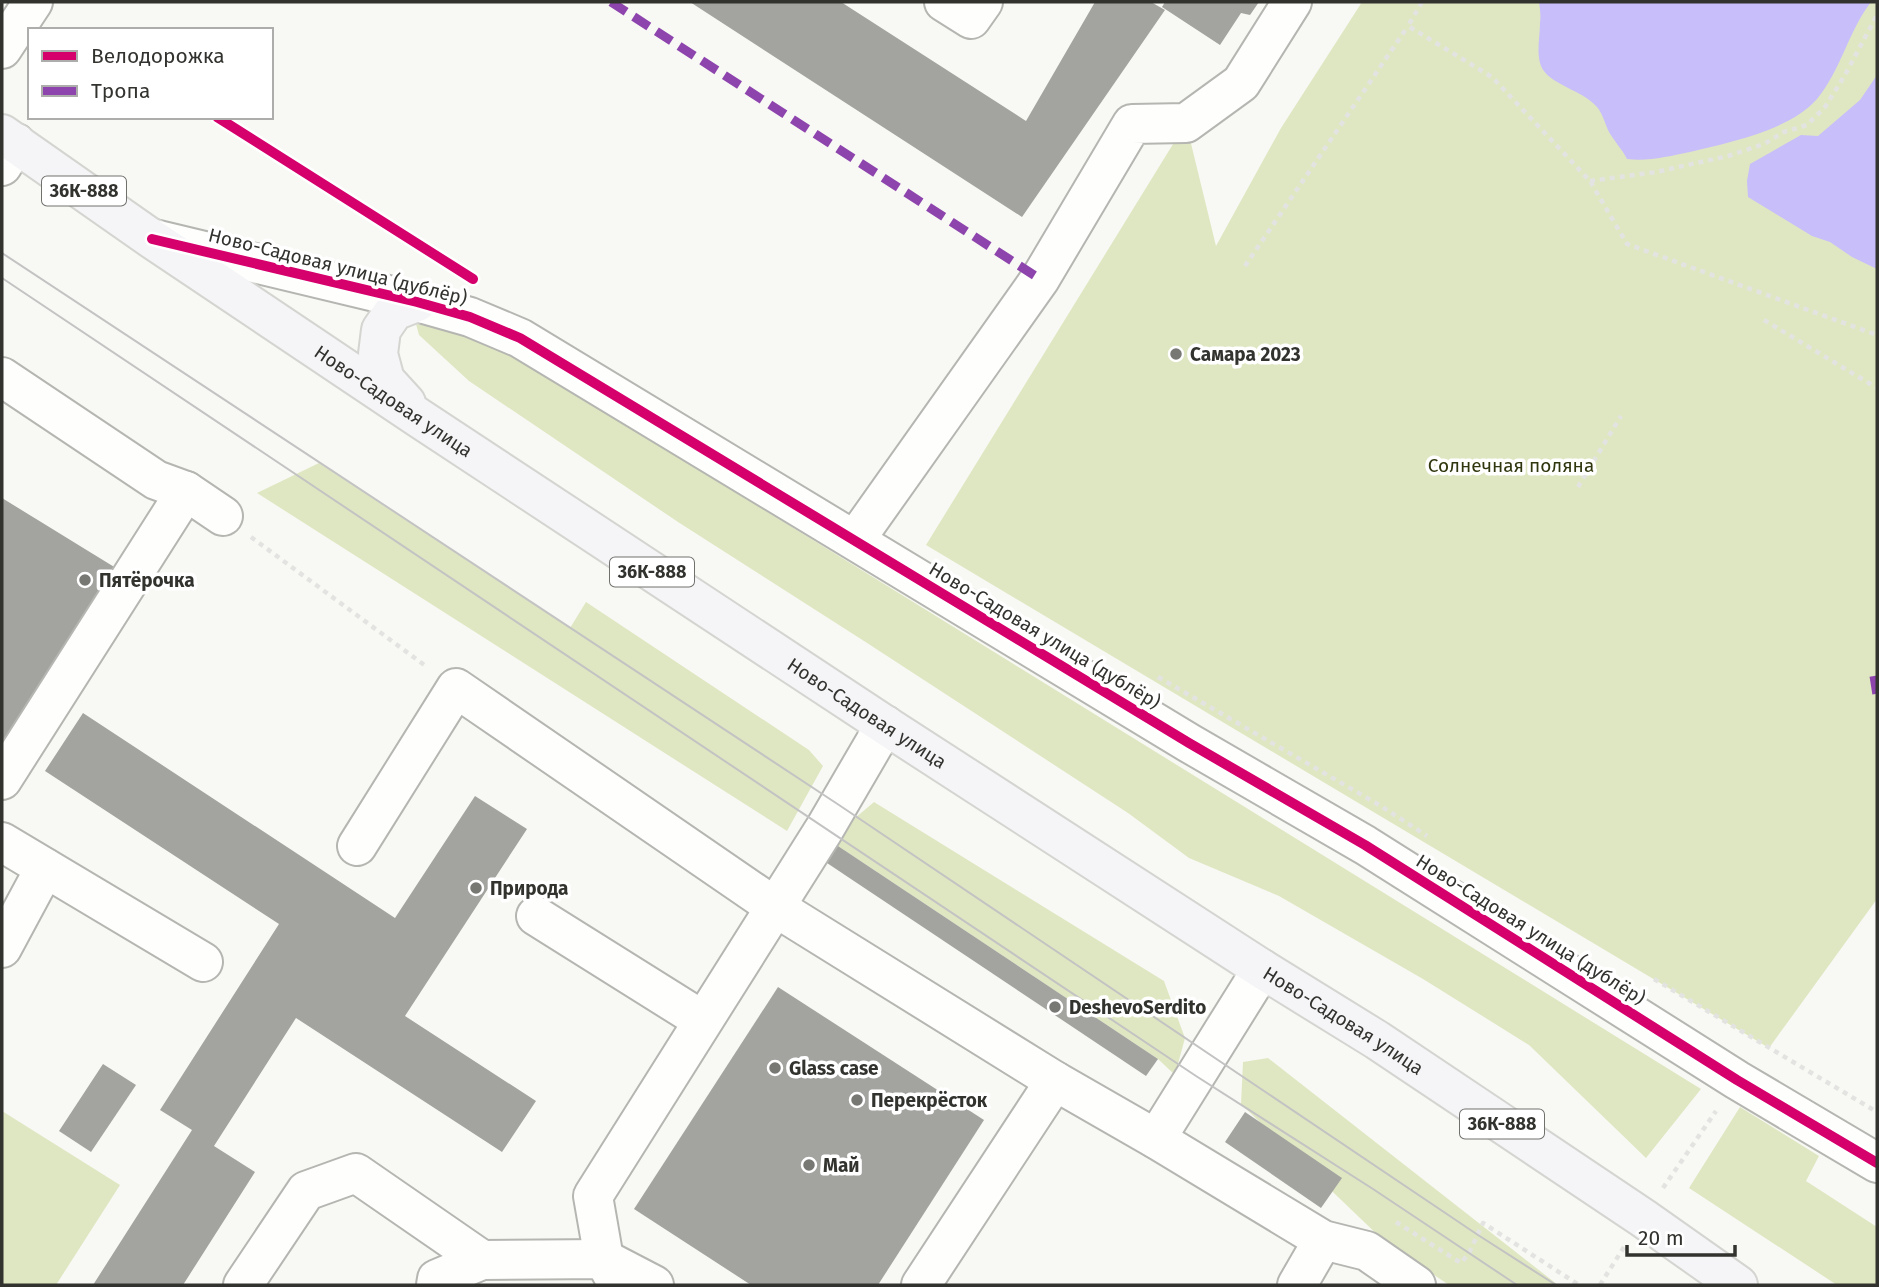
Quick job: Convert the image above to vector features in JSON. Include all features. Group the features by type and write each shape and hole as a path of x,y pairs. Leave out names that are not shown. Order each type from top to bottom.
{"main road":[{"name":"Ново-Садовая улица","path":"6,148 152,239 885,725 1262,969 1377,1040 1738,1285"},
{"path":"417,302 394,311 381,330 379,354 385,380 419,418"}],"street":[{"path":"2,49 33,2"},
{"path":"944,2 971,19 983,2"},
{"path":"855,540 1040,279 1132,124 1186,123 1241,83 1292,2"},
{"name":"Ново-Садовая улица (дублёр)","path":"152,239 417,302 470,317 520,338 1189,743 1365,845 1737,1080 1877,1163"},
{"path":"2,377 156,480 186,491 223,516"},
{"path":"2,780 186,491"},
{"path":"357,846 456,688 775,907 1055,1081 1323,1240 1367,1251 1416,1285"},
{"path":"611,1272 593,1196 825,828 885,725"},
{"path":"2,842 203,962"},
{"path":"2,948 45,868"},
{"path":"536,916 702,1020"},
{"path":"1156,1139 1262,969"},
{"path":"921,1285 1055,1081"},
{"path":"243,1285 306,1191 356,1173 482,1260"},
{"path":"1297,1285 1323,1240"},
{"path":"436,1285 437,1279 482,1260 611,1272 654,1285"}],"path":[{"path":"1245,266 1422,2"},
{"path":"1590,181 1656,172 1728,156 1807,125 1825,107 1877,15"},
{"path":"1408,26 1492,77 1590,181 1627,244 1877,335"},
{"path":"1764,320 1877,388"},
{"path":"1578,487 1621,416"},
{"path":"223,516 456,688"},
{"path":"1600,1285 1737,1080 1769,1048"},
{"path":"1367,1251 1388,1217 1461,1263 1469,1253 1483,1223 1579,1285"}],"green space":[{"name":"Солнечная поляна","path":"1362,2 1877,2 1877,899 1769,1048 926,545 1186,123 1216,246 1281,128"},
{"path":"416,324 483,336 1701,1089 1646,1158 1529,1045 1423,979 1279,896 1189,858 1128,813 678,522 469,381 419,335"},
{"path":"319,463 570,628 586,602 809,750 823,766 787,831 257,493"},
{"path":"874,802 1164,981 1185,1038 1175,1075 1158,1059 829,840"},
{"path":"1268,1058 1558,1285 1449,1285 1385,1242 1241,1104 1243,1062"},
{"path":"1740,1107 1819,1156 1806,1181 1877,1227 1877,1285 1837,1285 1689,1188"},
{"path":"2,1111 120,1185 56,1285 2,1285"}],"shaded area":[{"path":"1539,2 1871,2 1825,88 1805,110 1758,134 1690,152 1642,160 1627,159 1591,101 1545,73 1539,55"},
{"path":"1877,75 1877,269 1830,242 1812,236 1748,197 1747,181 1750,164 1801,135 1818,136 1860,100"}],"building":[{"path":"690,2 841,2 1026,121 1095,2 1151,2 1165,10 1022,217"},
{"path":"1165,2 1259,2 1250,15 1241,13 1220,45 1162,7"},
{"path":"2,498 124,573 2,773"},
{"path":"83,713 395,918 475,796 527,829 405,1016 536,1101 502,1152 296,1018 214,1146 255,1172 183,1285 93,1285 192,1130 160,1110 279,924 45,771"},
{"path":"829,840 1158,1059 1146,1076 818,857"},
{"name":"Май","path":"778,987 984,1120 878,1285 751,1285 634,1209"},
{"path":"103,1064 136,1085 91,1152 59,1131"},
{"path":"1245,1112 1342,1178 1321,1208 1225,1142"}],"tram line":[{"path":"2,253 839,805 1556,1285"},
{"path":"2,278 1196,1076 1517,1285"}],"marked path":[{"path":"611,2 1040,279"},
{"path":"1874,676 1877,695"}],"cycle path":[{"path":"220,119 473,279"},
{"path":"152,239 417,302 470,317 520,338 1189,743 1365,845 1737,1080 1877,1163"}],"place":[{"name":"Самара 2023","path":"1176,354"},
{"name":"Пятёрочка","path":"85,580"},
{"name":"Природа","path":"476,888"},
{"name":"DeshevoSerdito","path":"1055,1007"},
{"name":"Glass case","path":"775,1068"},
{"name":"Перекрёсток","path":"857,1100"},
{"name":"Май","path":"809,1165"}]}
